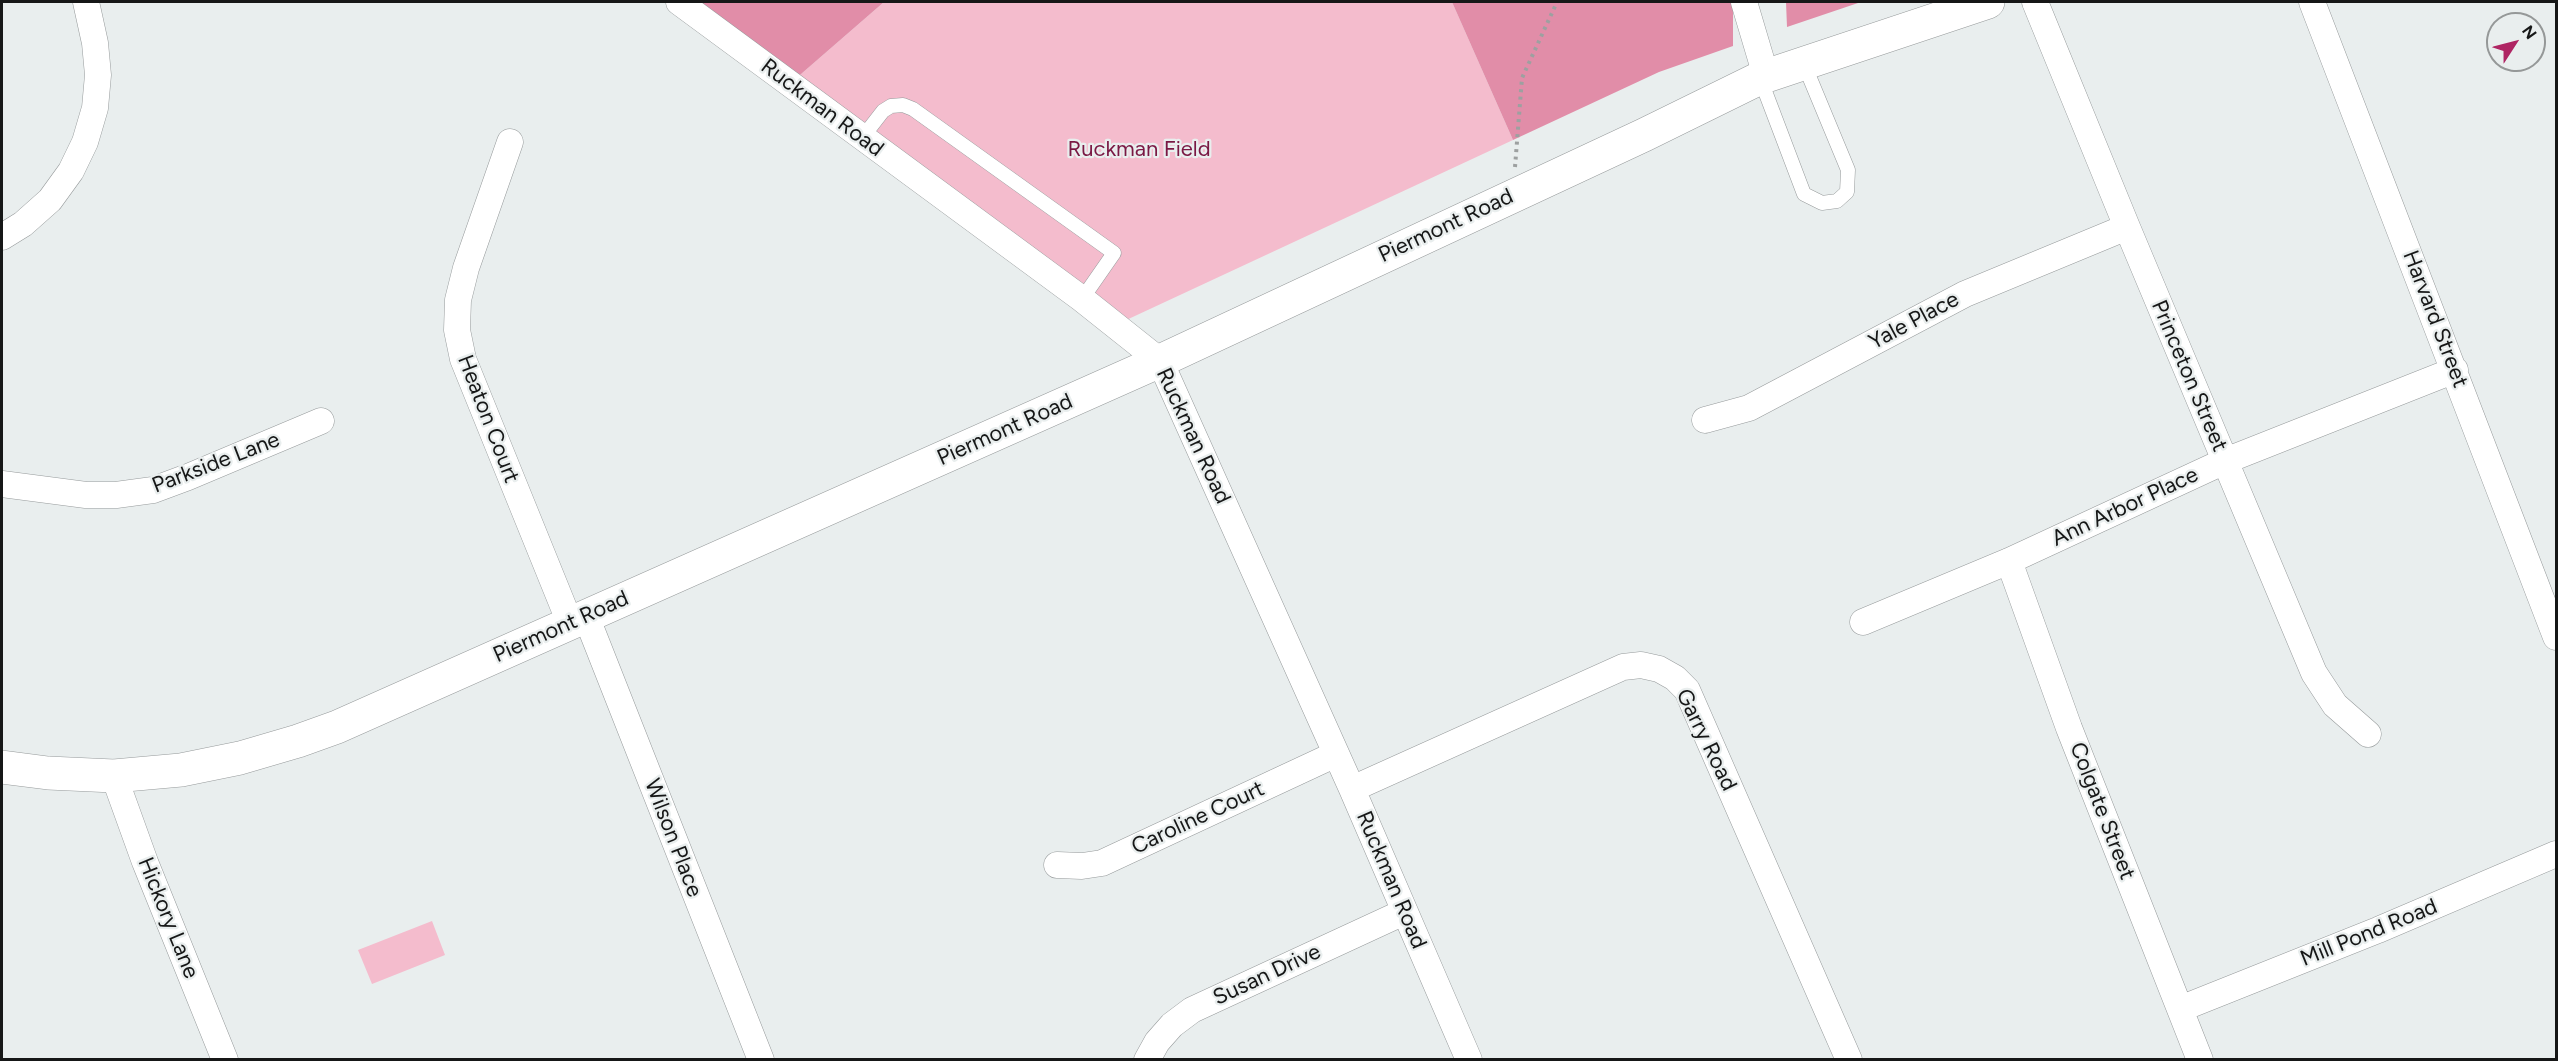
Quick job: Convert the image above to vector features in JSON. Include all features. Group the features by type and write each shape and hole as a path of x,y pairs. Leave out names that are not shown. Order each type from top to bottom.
{"main road":[{"name":"Piermont Road","path":"2,767 48,773 114,776 182,770 240,758 337,727 1160,361 1763,77 1988,2"}],"street":[{"path":"2,237 23,224 50,200 71,171 85,142 95,108 98,75 95,43 86,2"},
{"name":"Ruckman Road","path":"679,2 1082,299 1160,361 1352,789 1469,1059"},
{"path":"1744,2 1763,77"},
{"name":"Princeton Street","path":"2035,2 2314,673 2335,705 2368,734"},
{"name":"Harvard Street","path":"2313,2 2556,637"},
{"name":"Heaton Court","path":"510,142 466,268 458,300 457,330 463,359 578,620"},
{"name":"Yale Place","path":"1705,420 1749,408 1965,294 2127,227"},
{"name":"Ann Arbor Place","path":"1863,621 2009,561 2225,461 2455,370"},
{"name":"Parkside Lane","path":"2,484 86,495 116,495 153,490 321,421"},
{"name":"Colgate Street","path":"2009,561 2070,728 2200,1059"},
{"name":"Wilson Place","path":"578,620 761,1059"},
{"name":"Garry Road","path":"1352,789 1623,667 1641,665 1659,669 1675,678 1687,690 1849,1059"},
{"name":"Caroline Court","path":"1057,865 1082,866 1102,863 1336,754"},
{"name":"Hickory Lane","path":"114,776 145,862 225,1059"},
{"name":"Mill Pond Road","path":"2180,1009 2378,930 2556,854"},
{"name":"Susan Drive","path":"1148,1059 1172,1025 1192,1010 1404,912"}],"lane":[{"path":"1763,77 1804,194 1822,203 1837,201 1847,192 1848,170 1804,63"},
{"path":"861,138 883,111 891,106 903,105 1114,253 1082,299"}],"path":[{"path":"1514,194 1521,78 1557,2"}],"green space":[{"name":"Ruckman Field","path":"884,2 1452,2 1513,140 1122,322 793,81"},
{"path":"432,921 445,955 372,984 358,950"}],"shaded area":[{"path":"685,2 884,2 793,81"},
{"path":"1452,2 1733,2 1733,46 1659,72 1513,140"},
{"path":"1786,2 1861,2 1787,27"}]}
